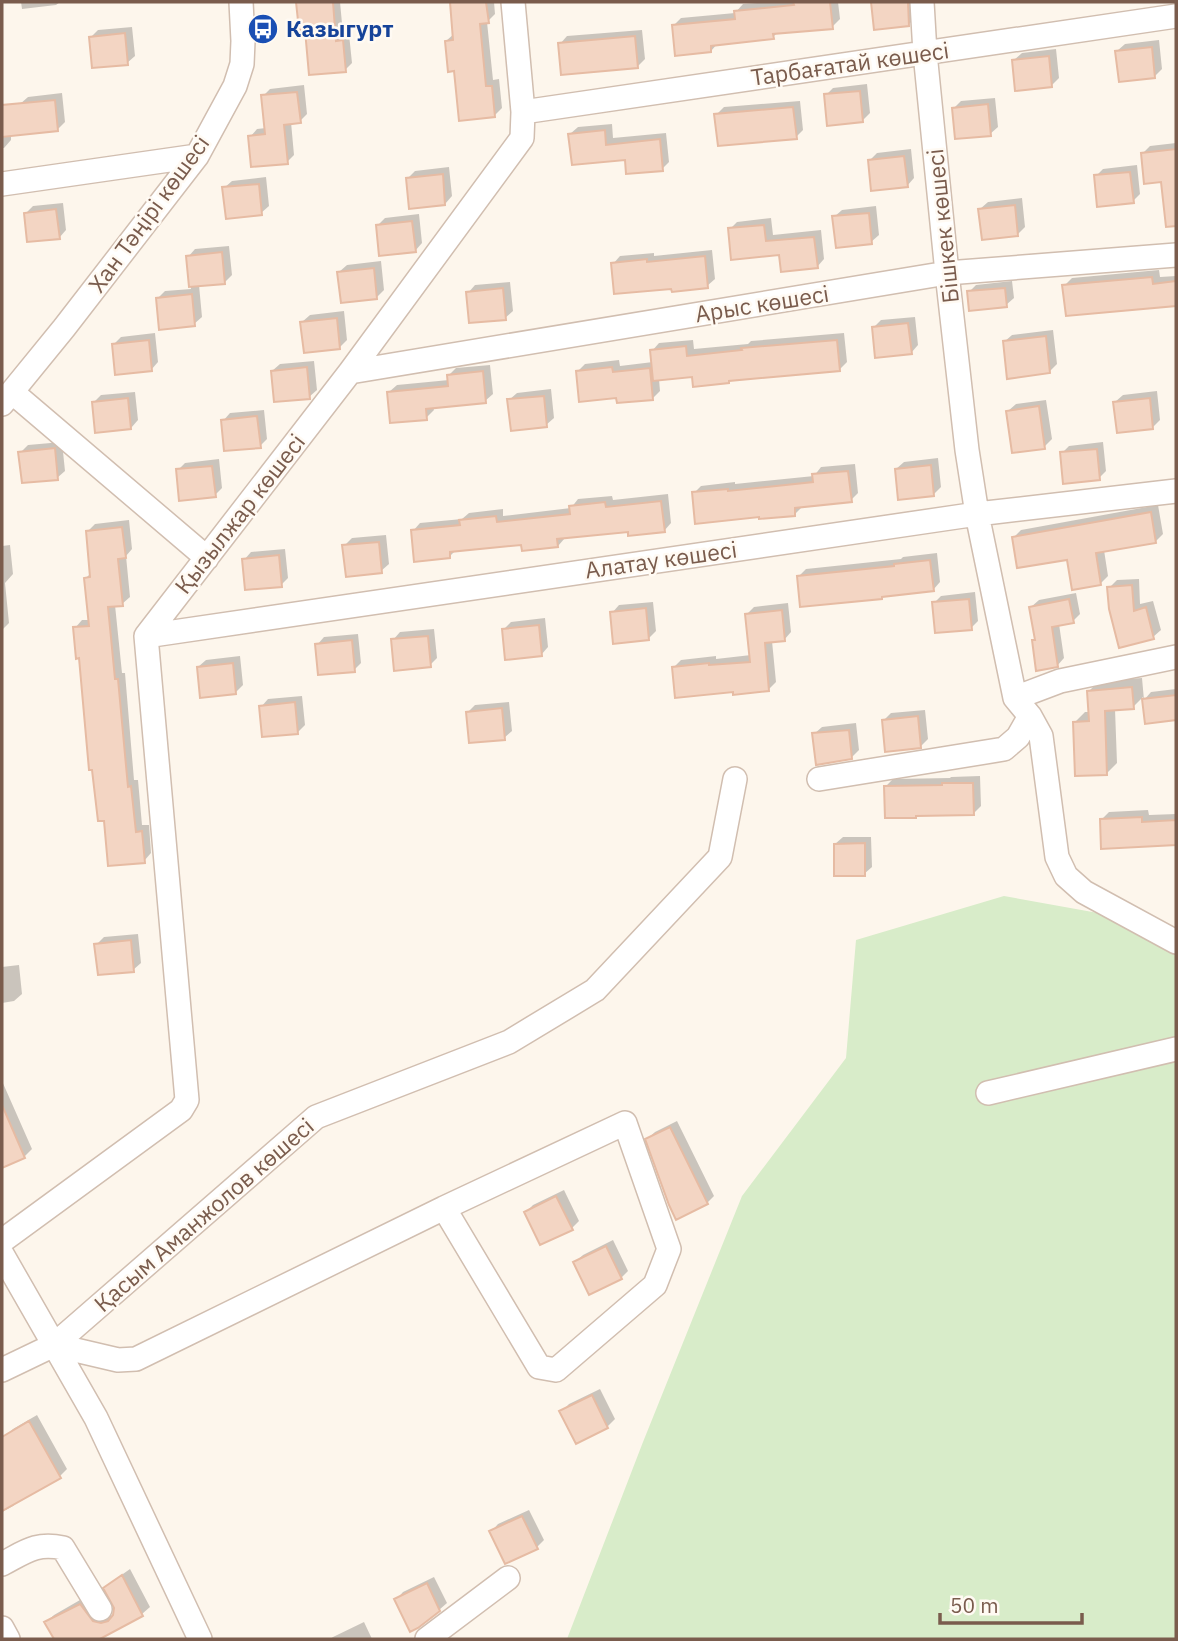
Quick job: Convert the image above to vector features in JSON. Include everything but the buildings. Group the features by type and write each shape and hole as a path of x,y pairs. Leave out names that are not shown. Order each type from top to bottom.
{"street":[{"name":"Хан Тәңірі көшесі","path":"7,398 197,156 235,86 242,64 241,2"},
{"name":"Қызылжар көшесі","path":"146,636 350,372 522,138 523,112 513,2"},
{"name":"Бішкек көшесі","path":"922,2 947,273 967,450 977,514 1015,698"},
{"name":"Тарбағатай көшесі","path":"523,112 1176,16"},
{"path":"2,184 197,156"},
{"name":"Арыс көшесі","path":"350,372 947,273 1176,255"},
{"path":"7,398 206,558"},
{"name":"Алатау көшесі","path":"146,636 977,514 1176,491"},
{"path":"2,1241 181,1110 187,1100 146,636"},
{"path":"1176,657 1060,681 1015,698 1030,716 1041,736 1057,857 1066,876 1084,892 1176,942"},
{"path":"819,779 1004,749 1018,737 1030,716"},
{"name":"Қасым Аманжолов көшесі","path":"10,1366 51,1346 316,1117 509,1041 595,990 720,857 735,779"},
{"path":"988,1094 1176,1049"},
{"path":"51,1346 118,1360 136,1359 444,1208 625,1124 670,1249 655,1285 556,1370 539,1367 444,1208"},
{"path":"2,1255 51,1346 96,1418 200,1639"},
{"path":"2,1564 37,1546 63,1548 100,1609"},
{"path":"427,1639 508,1578"},
{"path":"2,1628 8,1639"}],"green space":[{"path":"1004,896 1176,927 1176,1639 567,1639 742,1196 846,1058 856,940"}],"place":[{"name":"Казыгурт","path":"263,29"}]}
